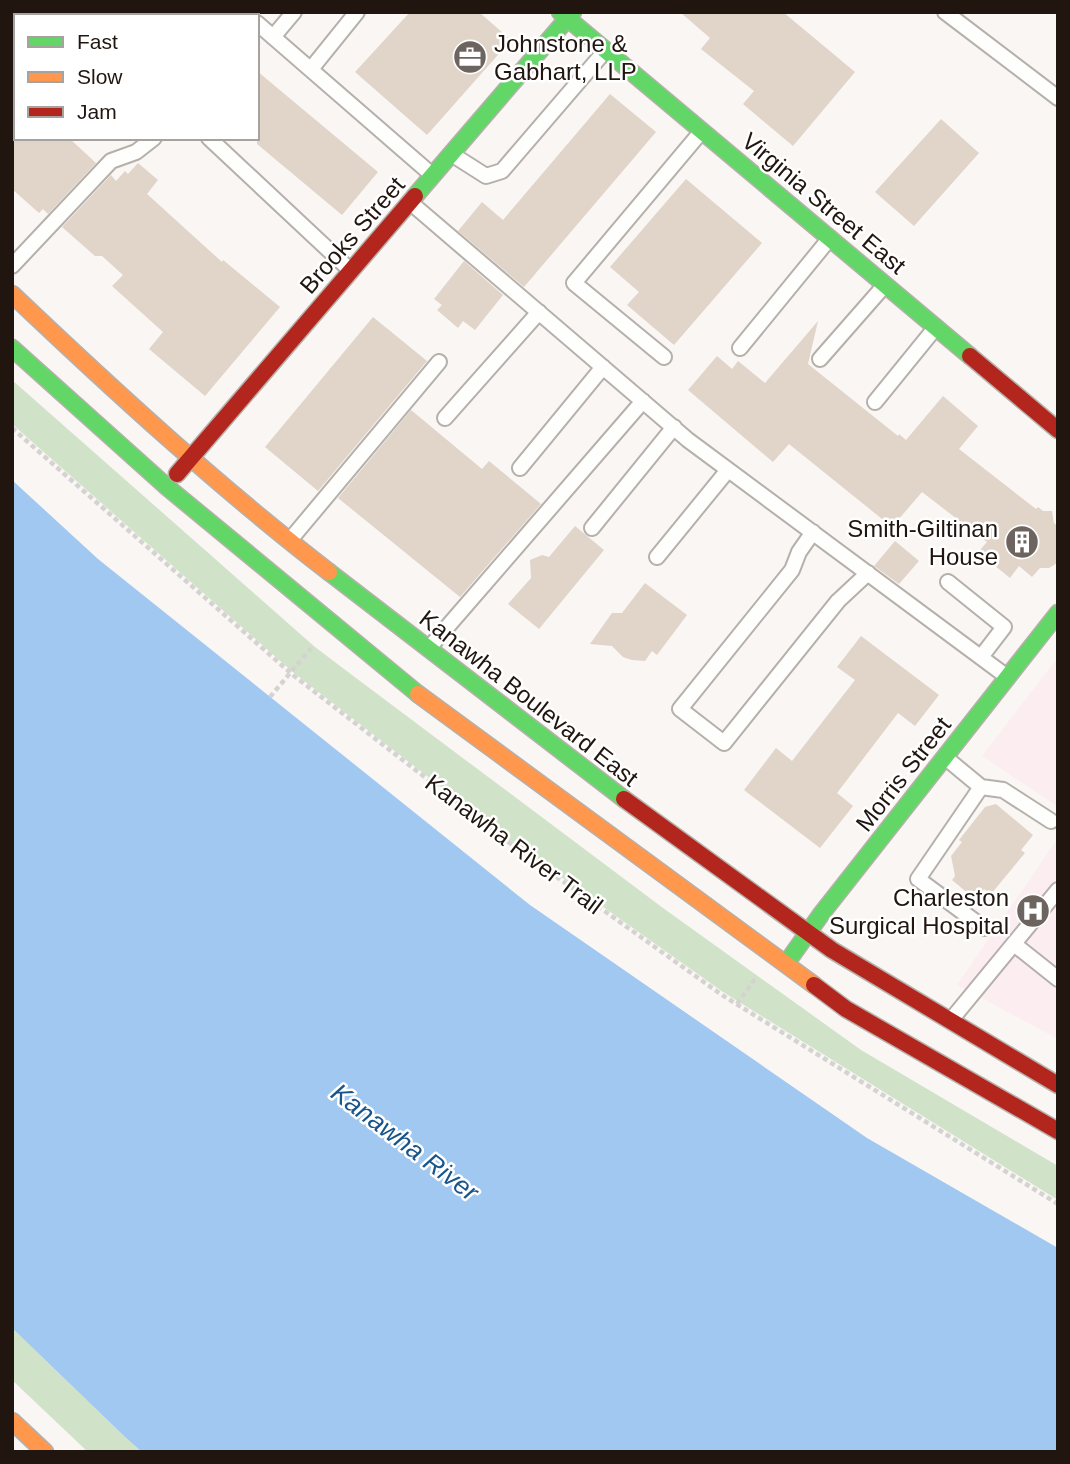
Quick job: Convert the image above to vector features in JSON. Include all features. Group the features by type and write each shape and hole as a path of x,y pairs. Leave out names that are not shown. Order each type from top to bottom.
{"main road":[{"name":"Virginia Street East","path":"567,14 606,50 1058,430"},
{"name":"Brooks Street","path":"167,487 433,176 567,14"},
{"name":"Kanawha Boulevard East","path":"12,294 85,363 289,541 581,768 807,933 1058,1085"},
{"path":"12,348 167,487 413,691 846,1009 1058,1131"},
{"name":"Morris Street","path":"786,965 807,933 1058,613"},
{"path":"12,1421 45,1452"}],"lane":[{"path":"273,37 294,12"},
{"path":"311,69 357,12"},
{"path":"945,12 1058,98"},
{"path":"259,25 433,176"},
{"path":"451,154 486,176 502,171 606,50"},
{"path":"664,357 574,283 702,131"},
{"path":"12,266 111,161 136,152 151,140"},
{"path":"211,140 351,271"},
{"path":"410,202 674,428 1008,677"},
{"path":"740,348 830,238"},
{"path":"820,359 885,285"},
{"path":"445,418 539,312"},
{"path":"875,402 936,327"},
{"path":"289,541 439,362"},
{"path":"520,468 603,367"},
{"path":"428,649 643,401"},
{"path":"592,528 674,428"},
{"path":"657,557 728,470"},
{"path":"813,532 799,552 792,570 680,709 724,743 838,601 868,573"},
{"path":"948,582 1004,627 981,657"},
{"path":"945,757 981,787 1003,790 1051,821"},
{"path":"981,787 918,879 984,928"},
{"path":"951,1021 1058,890"},
{"path":"1014,944 1058,979"}],"path":[{"name":"Kanawha River Trail","path":"12,428 290,673 515,848 737,1004 1058,1204"},
{"path":"270,697 318,639"},
{"path":"737,1004 762,970"}],"shaded area":[{"path":"1058,657 1058,807 982,756"},
{"name":"Charleston Surgical Hospital","path":"1058,838 1058,1039 957,985"}],"green space":[{"path":"12,380 315,647 352,675 663,908 861,1050 1058,1166 1058,1200 723,992 516,845 294,673 12,424"},
{"path":"12,1328 142,1452 88,1452 12,1380"}],"water":[{"name":"Kanawha River","path":"12,480 98,559 530,905 867,1138 1058,1248 1058,1452 142,1452 125,1437 12,1328"}],"building":[{"path":"410,12 479,12 511,40 427,135 355,72"},
{"path":"680,12 783,12 855,72 793,146 743,104 754,91 701,49 710,38"},
{"path":"259,73 378,172 342,215 257,144"},
{"path":"610,94 656,132 524,287 458,231 482,202 503,220"},
{"path":"941,119 979,153 914,226 875,192"},
{"path":"12,138 71,140 96,163 48,214 43,209 39,213 12,189"},
{"path":"138,163 158,180 147,194 222,262 223,260 280,307 205,396 149,349 163,332 112,286 123,275 102,256 95,256 62,227 111,175 116,181 125,171 128,174"},
{"path":"686,179 762,243 674,345 627,305 639,292 610,267"},
{"path":"464,261 503,295 475,330 463,321 458,328 437,310 442,305 434,299"},
{"path":"373,317 427,361 318,491 265,447"},
{"path":"818,321 808,364 898,436 899,434 906,440 943,396 978,426 959,449 1036,509 1038,507 1043,511 1052,511 1054,523 1058,526 1057,563 1049,568 1040,568 1032,577 1019,566 1010,578 978,552 987,542 922,492 892,527 789,444 773,462 688,390 717,356 732,369 738,361 765,383"},
{"path":"411,410 482,469 489,461 541,504 460,597 338,498"},
{"path":"575,526 604,550 539,629 508,604 531,578 530,560 542,555 549,557"},
{"path":"895,541 919,561 899,584 874,566"},
{"path":"645,583 687,615 657,655 652,651 645,661 632,660 623,657 612,646 590,644 612,613 622,613"},
{"path":"861,636 939,695 915,726 898,713 837,793 853,806 820,848 744,790 776,748 792,761 855,680 837,667"},
{"path":"996,804 1033,835 1021,850 1025,853 991,894 984,889 976,900 952,880 955,876 951,856 962,842 959,840 985,807"}],"traffic: fast":[{"path":"560,12 970,356"},
{"path":"415,196 573,12"},
{"path":"12,348 167,487 418,694"},
{"path":"329,572 624,799"},
{"path":"790,958 822,913 1058,613"}],"traffic: slow":[{"path":"12,294 167,437 329,572"},
{"path":"418,694 814,985"},
{"path":"12,1421 45,1452"}],"traffic: jam":[{"path":"177,474 415,196"},
{"path":"970,356 1058,430"},
{"path":"624,799 832,950 1058,1085"},
{"path":"814,985 846,1009 1058,1131"}],"place":[{"name":"Johnstone & Gabhart, LLP","path":"470,57"},
{"name":"Smith-Giltinan House","path":"1022,542"},
{"name":"Charleston Surgical Hospital","path":"1033,911"}]}
